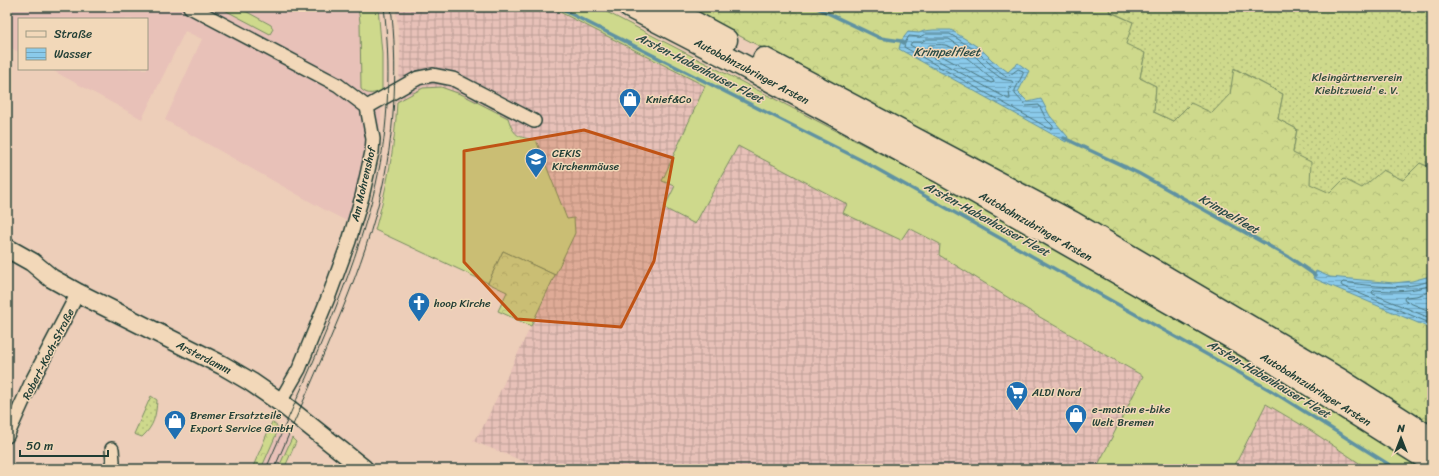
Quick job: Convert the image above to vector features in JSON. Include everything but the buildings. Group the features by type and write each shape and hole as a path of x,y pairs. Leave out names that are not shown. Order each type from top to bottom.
{"highway":[{"name":"Autobahnzubringer Arsten","path":"630,7 939,171 1266,357 1432,462"},
{"name":"Autobahnzubringer Arsten","path":"665,7 1073,223 1340,380 1432,439"}],"street":[{"path":"190,7 338,85 367,107 418,78 433,75 453,80 534,121"},
{"name":"Am Mohrenshof","path":"280,402 299,369 330,293 349,241 362,198 372,152 373,139 367,107"},
{"name":"Arsterdamm","path":"7,234 32,262 51,278 222,365 251,382 280,402 364,469"},
{"name":"Arsterdamm","path":"7,248 32,262"},
{"name":"Robert-Koch-Straße","path":"7,436 33,379 78,293"},
{"path":"110,469 113,461 112,449"}],"highlighted area":[{"path":"584,130 673,158 654,261 621,327 517,319 464,262 464,151"}],"shaded area":[{"path":"7,7 219,7 270,34 271,25 238,7 358,7 372,94 382,91 381,119 378,147 356,239 344,274 331,266 349,222 165,120 202,39 185,31 142,119 52,70 148,70 148,18 18,18 18,52 7,46"},
{"path":"396,7 550,7 705,86 662,181 675,186 664,208 695,223 738,146 848,204 843,212 901,240 908,228 940,245 1038,316 1143,376 1096,469 521,469 525,462 473,441 482,429 575,233 573,218 567,219 536,140 522,137 513,131 508,118 423,88 397,102 400,51"},
{"path":"1265,404 1310,430 1368,469 1233,469"},
{"path":"272,422 296,442 284,469 252,469"}],"green space":[{"path":"219,7 238,7 271,25 273,29 270,34"},
{"path":"358,7 378,7 382,54 382,91 374,93 366,93 361,89 360,22"},
{"path":"550,7 597,7 968,199 1277,378 1423,469 1368,469 1310,430 1266,404 1233,469 1096,469 1143,376 1038,316 939,255 940,244 909,228 901,240 843,213 847,204 738,146 695,224 664,208 675,186 662,181 705,86"},
{"path":"684,7 1111,7 1110,12 1133,22 1145,53 1140,78 1156,86 1154,112 1173,121 1191,103 1230,94 1233,68 1283,94 1278,119 1297,129 1293,152 1344,179 1383,170 1403,180 1420,163 1432,168 1432,425 1235,305 1078,216 948,144"},
{"name":"Kleingärtnerverein Kiebitzweid' e. V.","path":"1111,7 1432,7 1432,168 1420,163 1403,180 1383,170 1362,188 1344,179 1330,193 1310,184 1311,162 1293,153 1297,129 1278,119 1283,94 1234,68 1230,94 1212,113 1191,103 1173,121 1154,112 1156,86 1140,78 1145,53 1126,44 1133,22 1109,11"},
{"path":"441,87 463,95 508,118 512,129 517,135 536,140 567,219 574,218 575,233 555,275 503,251 488,283 375,230 390,167 397,102 423,88"},
{"path":"503,251 555,275 531,326 498,311 507,292 488,283"},
{"path":"151,396 157,400 155,416 152,425 142,437 134,434"},
{"path":"272,422 279,428 261,469 252,469"},
{"path":"292,438 296,442 284,469 278,469"}],"water":[{"name":"Krimpelfleet","path":"933,30 951,30 981,49 992,60 1008,72 1018,63 1029,71 1018,92 1028,102 1041,99 1050,116 1068,137 1066,142 899,49 901,41 908,32 919,33"},
{"path":"1316,271 1330,277 1394,283 1412,281 1430,276 1432,271 1432,329 1313,278"}],"waterway":[{"name":"Arsten-Habenhauser Fleet","path":"557,7 861,160 1270,390 1396,469"},
{"name":"Krimpelfleet","path":"815,7 880,38 901,41 904,43"},
{"name":"Krimpelfleet","path":"1064,138 1138,173 1289,257 1315,275"}],"tram line":[{"path":"266,469 341,294 366,221 376,184 384,140 388,96 388,51 384,7"},
{"path":"274,469 349,293 366,247 375,216 383,184 393,118 395,73 391,7"}],"place":[{"name":"Knief&Co","path":"630,118"},
{"name":"CEKIS Kirchenmäuse","path":"536,178"},
{"name":"hoop Kirche","path":"419,322"},
{"name":"ALDI Nord","path":"1017,412"},
{"name":"e-motion e-bike Welt Bremen","path":"1076,434"},
{"name":"Bremer Ersatzteile Export Service GmbH","path":"175,440"}]}
